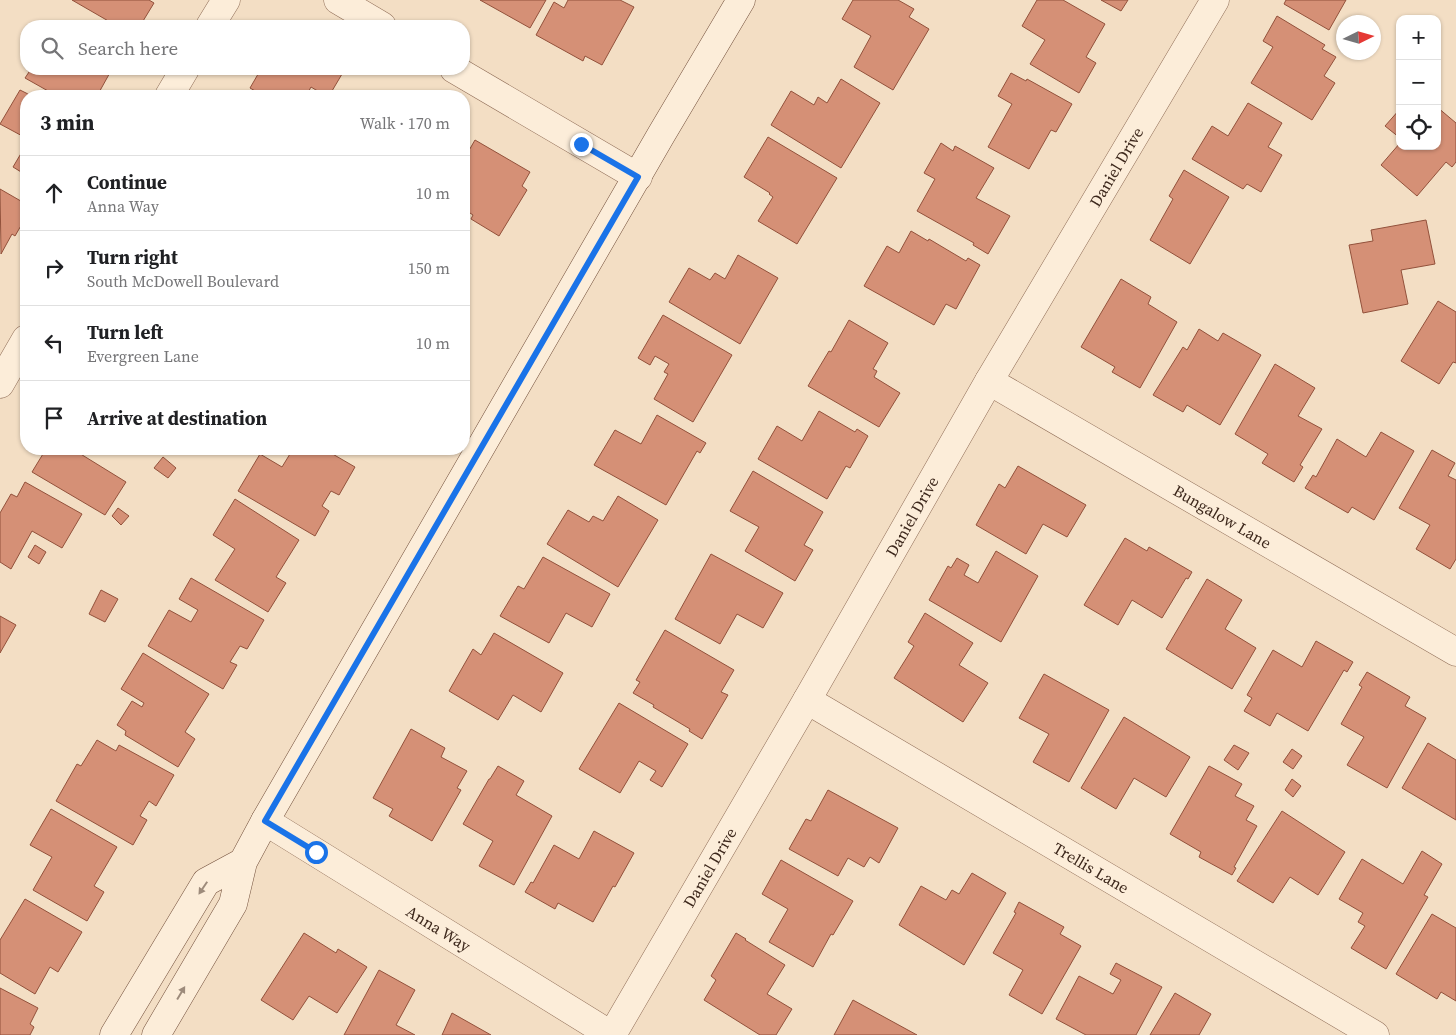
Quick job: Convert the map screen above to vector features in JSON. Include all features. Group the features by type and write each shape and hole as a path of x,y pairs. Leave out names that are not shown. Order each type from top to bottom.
{"street":[{"path":"214,20 226,0"},
{"path":"338,0 372,20"},
{"path":"156,1035 233,904 243,862 265,821 741,0"},
{"name":"Daniel Drive","path":"611,1035 807,700 989,381 1215,0"},
{"path":"173,90 181,75"},
{"path":"464,75 638,177"},
{"path":"0,384 20,350"},
{"name":"Bungalow Lane","path":"989,381 1456,652"},
{"name":"Trellis Lane","path":"807,700 1376,1035"},
{"name":"Anna Way","path":"265,821 611,1035"},
{"path":"114,1035 206,882 243,862"}],"building":[{"path":"72,0 149,0 154,3 144,20 107,20"},
{"path":"480,0 546,0 530,28"},
{"path":"568,0 620,0 634,7 602,65 585,56 583,61 536,35 554,2 564,8"},
{"path":"853,0 898,0 914,9 909,17 929,29 893,90 854,67 871,36 842,19"},
{"path":"1037,0 1063,0 1105,24 1086,57 1096,63 1079,93 1030,64 1045,40 1022,26"},
{"path":"1101,0 1128,0 1121,11"},
{"path":"1286,0 1346,0 1329,30 1284,4"},
{"path":"1277,16 1325,45 1322,49 1336,57 1324,76 1335,83 1312,120 1251,83 1273,47 1263,41"},
{"path":"1011,73 1026,81 1027,79 1072,104 1056,132 1051,130 1029,169 988,147 1012,104 998,96"},
{"path":"27,75 109,75 100,90 46,90 25,78"},
{"path":"258,75 341,75 333,90 316,90 311,87 309,90 254,90 250,88"},
{"path":"841,79 880,103 841,168 771,125 791,91 814,105 818,97 827,103"},
{"path":"20,90 20,135 0,124"},
{"path":"1248,103 1282,123 1268,147 1282,155 1261,192 1247,184 1243,189 1192,159 1212,126 1228,136"},
{"path":"1441,110 1456,123 1456,162 1452,167 1446,162 1417,196 1381,165 1396,148 1396,150 1441,150"},
{"path":"1396,114 1396,135 1385,126"},
{"path":"768,137 837,178 797,244 758,221 773,197 770,193 744,177"},
{"path":"475,140 530,172 522,186 527,190 499,236 471,219 473,215 470,213 470,149"},
{"path":"941,143 953,151 955,146 994,168 976,198 1010,216 988,254 973,245 974,243 917,211 935,179 924,173"},
{"path":"20,155 20,171 13,167"},
{"path":"1184,170 1229,197 1190,264 1150,240 1173,199 1169,196"},
{"path":"0,189 20,201 20,227 15,236 12,234 1,254"},
{"path":"1426,220 1435,264 1401,270 1408,304 1363,313 1349,245 1373,241 1371,230"},
{"path":"911,231 928,241 929,239 966,261 968,258 980,265 956,309 946,304 934,325 864,286 887,246 899,253"},
{"path":"738,255 778,278 740,344 669,302 689,268 710,280 715,273 725,279"},
{"path":"1121,279 1151,297 1148,304 1177,322 1140,388 1112,372 1115,367 1081,347"},
{"path":"1438,301 1456,312 1456,363 1453,362 1439,384 1401,361"},
{"path":"663,315 732,355 693,422 654,399 668,374 664,372 669,364 655,356 650,365 638,358"},
{"path":"849,320 888,343 873,369 877,371 874,377 900,393 879,427 808,386 829,351 831,352"},
{"path":"1199,329 1218,341 1223,333 1261,355 1220,425 1187,405 1183,412 1153,395 1183,347 1187,350"},
{"path":"1275,364 1315,388 1298,416 1322,429 1300,465 1303,467 1294,482 1262,463 1268,454 1235,434"},
{"path":"819,411 855,432 857,429 868,436 850,468 846,466 827,499 758,459 777,426 802,441"},
{"path":"657,415 706,443 700,453 697,451 666,505 594,465 615,430 641,444"},
{"path":"1381,432 1414,451 1374,520 1352,507 1348,513 1305,488 1313,475 1316,477 1337,439 1366,457"},
{"path":"1432,450 1455,463 1448,476 1456,480 1456,559 1450,569 1416,549 1430,525 1399,508"},
{"path":"42,455 82,455 126,482 105,515 32,472"},
{"path":"259,455 282,467 289,455 334,455 355,467 339,495 331,491 322,506 329,511 315,536 238,491"},
{"path":"163,457 176,468 168,478 154,468"},
{"path":"1018,466 1086,505 1067,537 1043,524 1026,554 976,525 999,484 1005,488"},
{"path":"753,471 823,512 804,545 813,550 795,581 745,551 759,527 730,511"},
{"path":"25,482 82,514 62,548 32,531 11,569 0,562 0,513 11,494 17,497"},
{"path":"618,496 658,520 618,587 547,544 568,510 589,522 593,516 603,521"},
{"path":"235,499 299,540 276,577 286,583 268,612 215,580 235,549 213,535"},
{"path":"118,508 129,516 121,525 112,516"},
{"path":"1125,538 1147,551 1149,547 1192,572 1188,579 1186,578 1162,618 1132,600 1118,625 1084,605"},
{"path":"35,545 46,552 39,564 28,557"},
{"path":"996,551 1038,576 1001,642 929,600 948,566 951,568 957,558 969,565 964,575 978,583"},
{"path":"711,554 783,593 763,628 737,614 720,644 675,619"},
{"path":"543,557 610,594 592,627 566,613 549,643 500,616 518,586 524,589"},
{"path":"191,578 264,620 247,649 240,646 230,662 237,665 223,689 148,646 169,610 191,622 198,610 179,599"},
{"path":"1207,579 1242,600 1225,629 1256,648 1232,689 1166,649"},
{"path":"101,590 118,599 105,622 89,614"},
{"path":"925,613 973,643 959,665 988,683 963,722 894,678 914,646 908,642"},
{"path":"0,616 16,625 0,653"},
{"path":"665,630 734,670 721,692 728,695 702,739 689,731 690,729 653,707 654,705 633,693 640,682 636,680"},
{"path":"494,633 563,673 541,712 513,695 498,720 449,691 473,649 481,655"},
{"path":"1316,641 1353,662 1347,672 1344,670 1308,731 1277,713 1270,726 1244,711 1252,698 1247,695 1273,650 1302,667"},
{"path":"143,653 209,694 185,732 195,739 178,767 125,735 126,731 117,725 132,701 142,707 144,703 121,689"},
{"path":"1367,672 1410,697 1405,706 1426,718 1387,788 1347,765 1364,737 1341,724 1362,687 1359,685"},
{"path":"1044,674 1109,710 1069,782 1033,762 1049,734 1019,718"},
{"path":"619,703 688,744 662,787 650,780 656,771 639,761 620,793 579,769"},
{"path":"1124,717 1190,757 1166,797 1134,778 1116,809 1081,788"},
{"path":"411,729 445,748 441,757 467,771 457,788 461,790 432,841 389,816 393,809 373,798"},
{"path":"97,740 116,751 119,745 174,775 156,806 149,801 140,816 147,820 133,845 56,801 77,764 81,766"},
{"path":"1428,743 1456,760 1456,820 1402,788"},
{"path":"1234,745 1249,753 1238,770 1224,760"},
{"path":"1292,749 1302,756 1293,769 1283,762"},
{"path":"498,766 524,781 516,795 552,816 514,885 479,866 493,841 463,824"},
{"path":"1209,766 1242,784 1235,796 1254,806 1246,820 1257,826 1234,867 1236,868 1232,875 1199,857 1201,852 1170,834"},
{"path":"1292,779 1301,786 1293,797 1285,790"},
{"path":"828,790 898,828 879,863 870,857 864,867 848,858 838,876 789,849 806,819 811,821"},
{"path":"51,809 117,847 94,886 104,892 87,921 33,890 52,857 30,845"},
{"path":"1282,811 1345,852 1318,895 1290,877 1273,903 1237,881"},
{"path":"594,831 634,853 593,922 558,903 555,909 525,892 531,882 533,883 554,845 579,859"},
{"path":"1422,851 1442,864 1424,895 1428,897 1386,969 1351,948 1365,926 1358,922 1363,913 1339,899 1362,859 1403,884"},
{"path":"781,860 853,901 833,935 831,934 813,967 769,942 788,909 762,894"},
{"path":"972,873 1006,893 964,965 899,925 921,886 946,900 952,890 959,894"},
{"path":"25,899 82,932 58,972 50,967 35,994 0,973 0,940"},
{"path":"1019,902 1064,927 1060,934 1081,946 1042,1014 1009,995 1023,970 993,953 1016,913 1014,912"},
{"path":"1432,914 1456,928 1456,1001 1441,992 1437,999 1396,974"},
{"path":"304,933 336,953 338,949 367,967 337,1013 309,996 293,1020 261,1000"},
{"path":"736,933 785,965 767,994 792,1009 776,1035 760,1035 704,1000 716,980 711,976"},
{"path":"1116,963 1162,987 1136,1035 1086,1035 1056,1019 1079,976 1113,994 1121,980 1110,974"},
{"path":"379,970 415,990 396,1025 415,1035 344,1035"},
{"path":"0,988 38,1008 30,1024 34,1027 30,1035 0,1035"},
{"path":"1175,993 1211,1014 1199,1035 1150,1035"},
{"path":"853,1000 917,1035 834,1035"},
{"path":"452,1013 491,1035 442,1035"}],"route":[{"path":"316,852 265,821 638,177 581,144"}]}
